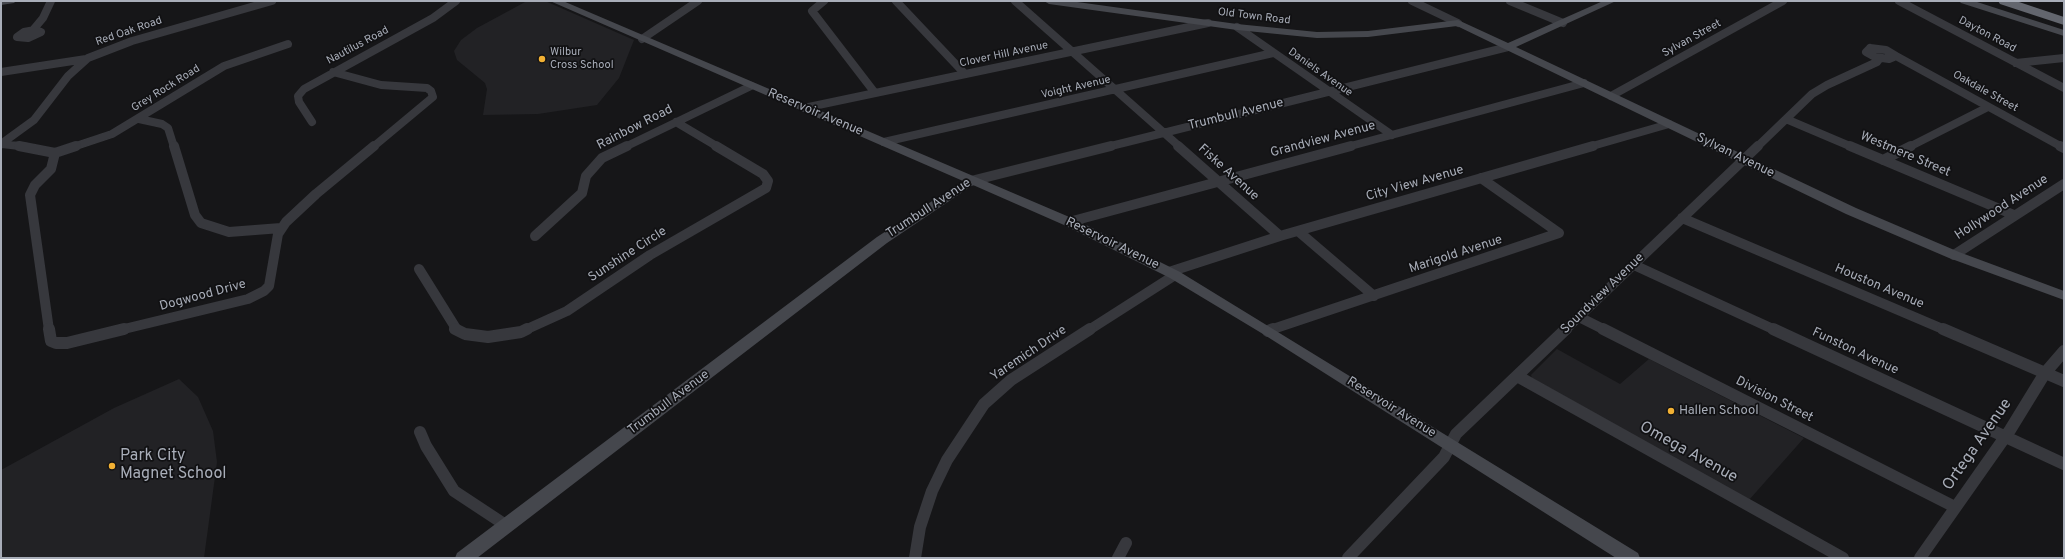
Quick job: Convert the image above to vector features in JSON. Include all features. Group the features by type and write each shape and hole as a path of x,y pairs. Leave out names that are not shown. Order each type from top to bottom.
{"highway":[{"path":"2004,1 2064,21"},
{"path":"2027,1 2064,14"}],"main road":[{"path":"1,2 11,1"},
{"name":"Reservoir Avenue","path":"555,1 1069,222 1172,274 1268,331 1631,558"},
{"name":"Old Town Road","path":"1050,1 1237,27 1333,36 1368,34 1458,23"},
{"path":"1508,46 1611,1"},
{"path":"1964,1 2064,33"},
{"name":"Sylvan Avenue","path":"1458,23 1851,211 1954,255 2064,296"},
{"name":"Trumbull Avenue","path":"464,558 882,240 971,181"}],"street":[{"path":"33,30 43,18 51,1"},
{"name":"Red Oak Road","path":"1,144 34,120 68,76 88,58 126,43 272,1"},
{"name":"Nautilus Road","path":"312,122 299,102 298,96 309,85 433,18 456,1"},
{"path":"642,39 698,1"},
{"path":"824,1 812,11 875,93"},
{"path":"896,1 965,74"},
{"name":"Fiske Avenue","path":"1015,1 1280,236"},
{"name":"Sylvan Avenue","path":"1412,1 1458,23"},
{"path":"1510,1 1563,23"},
{"name":"Sylvan Street","path":"1612,96 1784,1"},
{"name":"Dayton Road","path":"1899,1 2064,88"},
{"name":"Clover Hill Avenue","path":"804,108 1208,23"},
{"name":"Daniels Avenue","path":"1237,27 1273,54 1392,135"},
{"name":"Grey Rock Road","path":"55,153 112,134 140,119 224,66 288,44"},
{"name":"Trumbull Avenue","path":"971,181 1508,46"},
{"path":"1880,58 1868,54 1866,50 1874,48 1882,49 1890,51 1896,56"},
{"name":"Voight Avenue","path":"884,142 1273,54"},
{"name":"Soundview Avenue","path":"1348,558 1444,457 1456,434 1812,94 1827,85 1877,62 1880,58 1889,59 1896,56"},
{"name":"Oakdale Street","path":"1896,56 2064,148"},
{"path":"1,72 88,58"},
{"path":"2016,63 2064,58"},
{"path":"140,119 162,124 168,128 196,215 200,223 212,228 229,232 281,228 316,194 433,97 431,91 427,88 381,85 333,72"},
{"name":"Grandview Avenue","path":"1069,222 1584,83"},
{"name":"Rainbow Road","path":"535,236 582,193 586,176 602,158 751,86"},
{"path":"1884,160 1988,106"},
{"name":"Westmere Street","path":"1786,119 2014,215"},
{"name":"Sunshine Circle","path":"419,268 455,329 465,334 488,337 521,332 567,311 650,255 766,188 768,181 763,174 676,122"},
{"name":"City View Avenue","path":"1172,274 1177,268 1280,236 1668,124"},
{"path":"1,144 37,148 55,153"},
{"name":"Dogwood Drive","path":"55,153 51,169 35,185 30,195 50,337 51,341 56,343 67,343 88,338 248,299 258,294 269,286 278,234 281,228"},
{"name":"Marigold Avenue","path":"1268,331 1560,233 1481,178"},
{"name":"Hollywood Avenue","path":"1954,255 2064,184"},
{"name":"Houston Avenue","path":"1682,218 2064,381"},
{"path":"1298,231 1374,296"},
{"name":"Funston Avenue","path":"1634,265 2064,464"},
{"name":"Yaremich Drive","path":"915,558 920,527 932,491 947,460 984,404 1011,380 1172,274"},
{"name":"Division Street","path":"1579,317 1955,507"},
{"name":"Ortega Avenue","path":"1920,558 2004,437 2046,373 2064,351"},
{"name":"Omega Avenue","path":"1517,376 1843,558"},
{"path":"420,432 426,446 454,491 507,526"},
{"path":"1118,558 1126,543"}],"shaded area":[{"name":"Wilbur Cross School","path":"527,1 545,1 634,40 619,78 597,105 538,114 483,115 487,89 485,83 457,60 454,51 461,40 477,28"},
{"name":"Hallen School","path":"1557,349 1620,384 1649,359 1804,438 1749,500 1532,378 1531,375"},
{"name":"Park City Magnet School","path":"179,379 198,397 213,431 217,462 204,558 1,558 1,470 114,408"}],"place":[{"name":"Wilbur Cross School","path":"542,59"},
{"name":"Hallen School","path":"1671,411"},
{"name":"Park City Magnet School","path":"112,466"}]}
